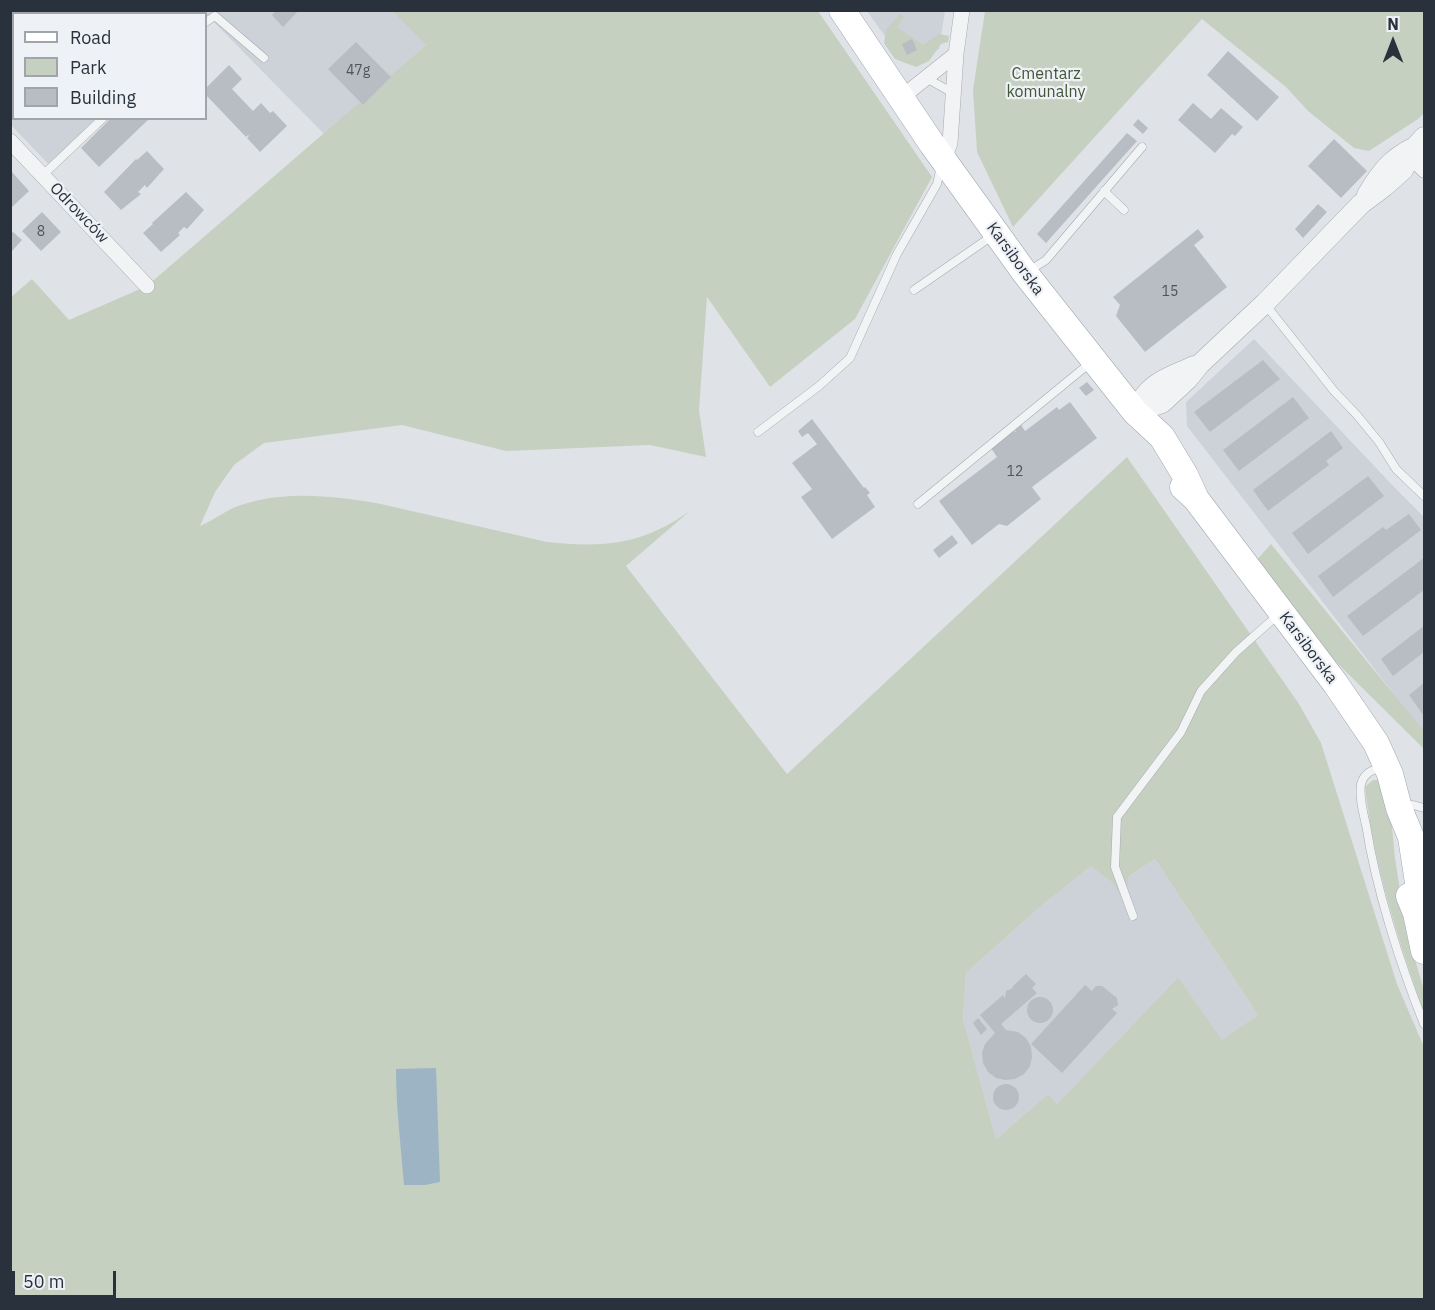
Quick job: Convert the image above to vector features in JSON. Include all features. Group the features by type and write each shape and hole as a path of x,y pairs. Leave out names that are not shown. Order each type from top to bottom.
{"main road":[{"name":"Karsiborska","path":"843,10 1025,273 1135,412 1147,440 1177,481 1196,499 1362,721 1387,766 1399,807 1398,837 1402,871 1407,892 1416,913 1425,951"}],"street":[{"path":"944,159 950,143 952,93 962,10"},
{"path":"902,97 956,54"},
{"name":"Odrowców","path":"10,141 147,286"},
{"path":"1421,145 1417,163 1425,170"},
{"path":"1135,412 1142,396 1161,381 1200,364 1265,303 1361,204 1381,171 1398,155 1421,145"}],"lane":[{"path":"207,21 215,16 264,58"},
{"path":"926,78 952,93"},
{"path":"43,175 101,120"},
{"path":"1025,273 1046,260 1142,147"},
{"path":"758,432 819,386 850,358 897,254 937,184 944,159"},
{"path":"1104,191 1124,210"},
{"path":"914,290 996,233"},
{"path":"1265,303 1334,391 1379,442 1396,469 1425,496"},
{"path":"918,504 1094,360"},
{"path":"1133,916 1115,867 1117,817 1181,732 1201,690 1236,652 1281,612"},
{"path":"1387,766 1366,774 1361,785 1361,798 1379,886 1408,981 1425,1024"},
{"path":"1399,807 1413,804 1425,808"}],"shaded area":[{"path":"183,10 185,12 12,12 12,120 107,120 54,170 11,125 11,11"},
{"path":"204,10 392,11 426,45 324,134 212,20 207,24 207,12 202,12"},
{"path":"867,11 945,11 939,49 904,63"},
{"path":"1254,339 1424,517 1424,733 1187,426 1186,402"},
{"path":"1155,859 1258,1015 1222,1041 1178,977 1057,1104 1048,1094 996,1139 963,1019 966,973 1040,907 1092,865 1113,883 1117,891 1128,877"}],"green space":[{"path":"392,11 818,11 932,177 855,319 770,387 707,297 699,410 706,457 650,445 506,451 402,425 264,443 234,465 215,492 200,526 236,507 258,500 311,496 381,504 547,542 605,544 656,531 691,510 626,566 787,774 1127,457 1299,704 1321,743 1397,984 1424,1047 1424,1299 11,1300 11,297 32,279 69,320 147,286 426,45","holes":["1155,859 1258,1015 1222,1040 1178,977 1057,1104 1048,1094 996,1139 963,1019 966,973 1040,907 1091,866 1113,883 1117,891 1127,889 1128,877"]},
{"name":"Cmentarz komunalny","path":"985,11 1424,11 1424,113 1369,151 1354,148 1308,111 1286,87 1202,19 1013,227 977,152 973,90"},
{"path":"900,14 904,17 897,27 923,45 939,34 949,36 948,42 941,44 929,61 916,67 895,59 884,43 886,30"},
{"path":"1271,544 1424,731 1424,749 1328,654 1253,564"},
{"path":"1373,780 1380,780 1391,817 1401,897 1424,991 1424,1013 1396,930 1374,845 1365,787"}],"water":[{"path":"436,1068 440,1182 404,1185 396,1069"}],"building":[{"path":"10,10 26,10 12,12 12,22"},
{"path":"276,10 299,10 283,27 272,15"},
{"path":"912,39 917,50 907,55 902,44"},
{"path":"356,42 391,77 363,105 328,69"},
{"path":"1228,51 1279,97 1257,121 1207,75"},
{"path":"229,65 242,79 232,89 253,111 261,103 270,113 273,111 287,126 260,152 247,138 249,136 246,137 207,96 207,87"},
{"path":"1193,103 1211,119 1221,108 1243,127 1235,136 1232,134 1215,153 1178,120"},
{"path":"1138,119 1148,128 1143,134 1133,125"},
{"path":"109,120 148,120 99,167 81,148"},
{"path":"1127,133 1137,141 1046,243 1037,234"},
{"path":"1334,139 1367,171 1341,198 1308,166"},
{"path":"147,151 164,169 147,188 145,185 138,192 141,194 121,210 104,192 136,159"},
{"path":"12,172 29,191 12,207 10,205"},
{"path":"186,192 204,210 187,229 184,227 178,233 180,235 161,252 143,233"},
{"path":"1318,204 1327,212 1303,238 1295,229"},
{"path":"42,212 61,232 41,251 22,231"},
{"path":"1198,229 1204,237 1194,245 1227,287 1145,352 1116,316 1120,305 1113,297"},
{"path":"13,232 22,240 12,251 10,234"},
{"path":"1263,360 1280,379 1210,432 1194,412"},
{"path":"1087,382 1094,390 1086,396 1079,388"},
{"path":"1293,397 1309,418 1239,471 1223,450"},
{"path":"1070,402 1097,438 1032,487 1041,499 1007,526 999,524 972,545 939,501 997,457 991,448 1013,431 1016,432 1015,430 1021,425 1025,431 1057,407 1059,410"},
{"path":"812,419 870,493 867,495 875,507 832,539 801,497 812,489 792,463 817,444 808,433 802,437 798,431"},
{"path":"1331,431 1343,448 1326,461 1329,465 1268,511 1253,490"},
{"path":"1368,476 1384,496 1308,554 1292,533"},
{"path":"1409,514 1421,530 1333,597 1318,576 1383,527 1386,530"},
{"path":"952,535 958,543 939,558 933,550"},
{"path":"1424,558 1424,590 1363,636 1347,616"},
{"path":"1424,626 1424,652 1393,676 1381,659"},
{"path":"1424,683 1424,716 1409,695"},
{"path":"1026,974 1036,984 1032,988 1037,993 1001,1024 1006,1030 1018,1032 1026,1038 1031,1047 1030,1066 1024,1074 1015,1079 996,1078 988,1072 983,1063 982,1053 985,1044 995,1033 980,1015 1003,995 1005,998 1006,991 1013,988"},
{"path":"1085,985 1092,991 1096,986 1102,986 1117,998 1118,1005 1112,1009 1117,1013 1062,1073 1031,1044"},
{"path":"1040,997 1049,1001 1053,1010 1049,1019 1040,1023 1031,1019 1027,1010 1031,1001"},
{"path":"978,1018 987,1029 981,1035 973,1023"},
{"path":"1006,1084 1015,1088 1019,1097 1015,1106 1006,1110 997,1106 993,1097 997,1088"}]}
